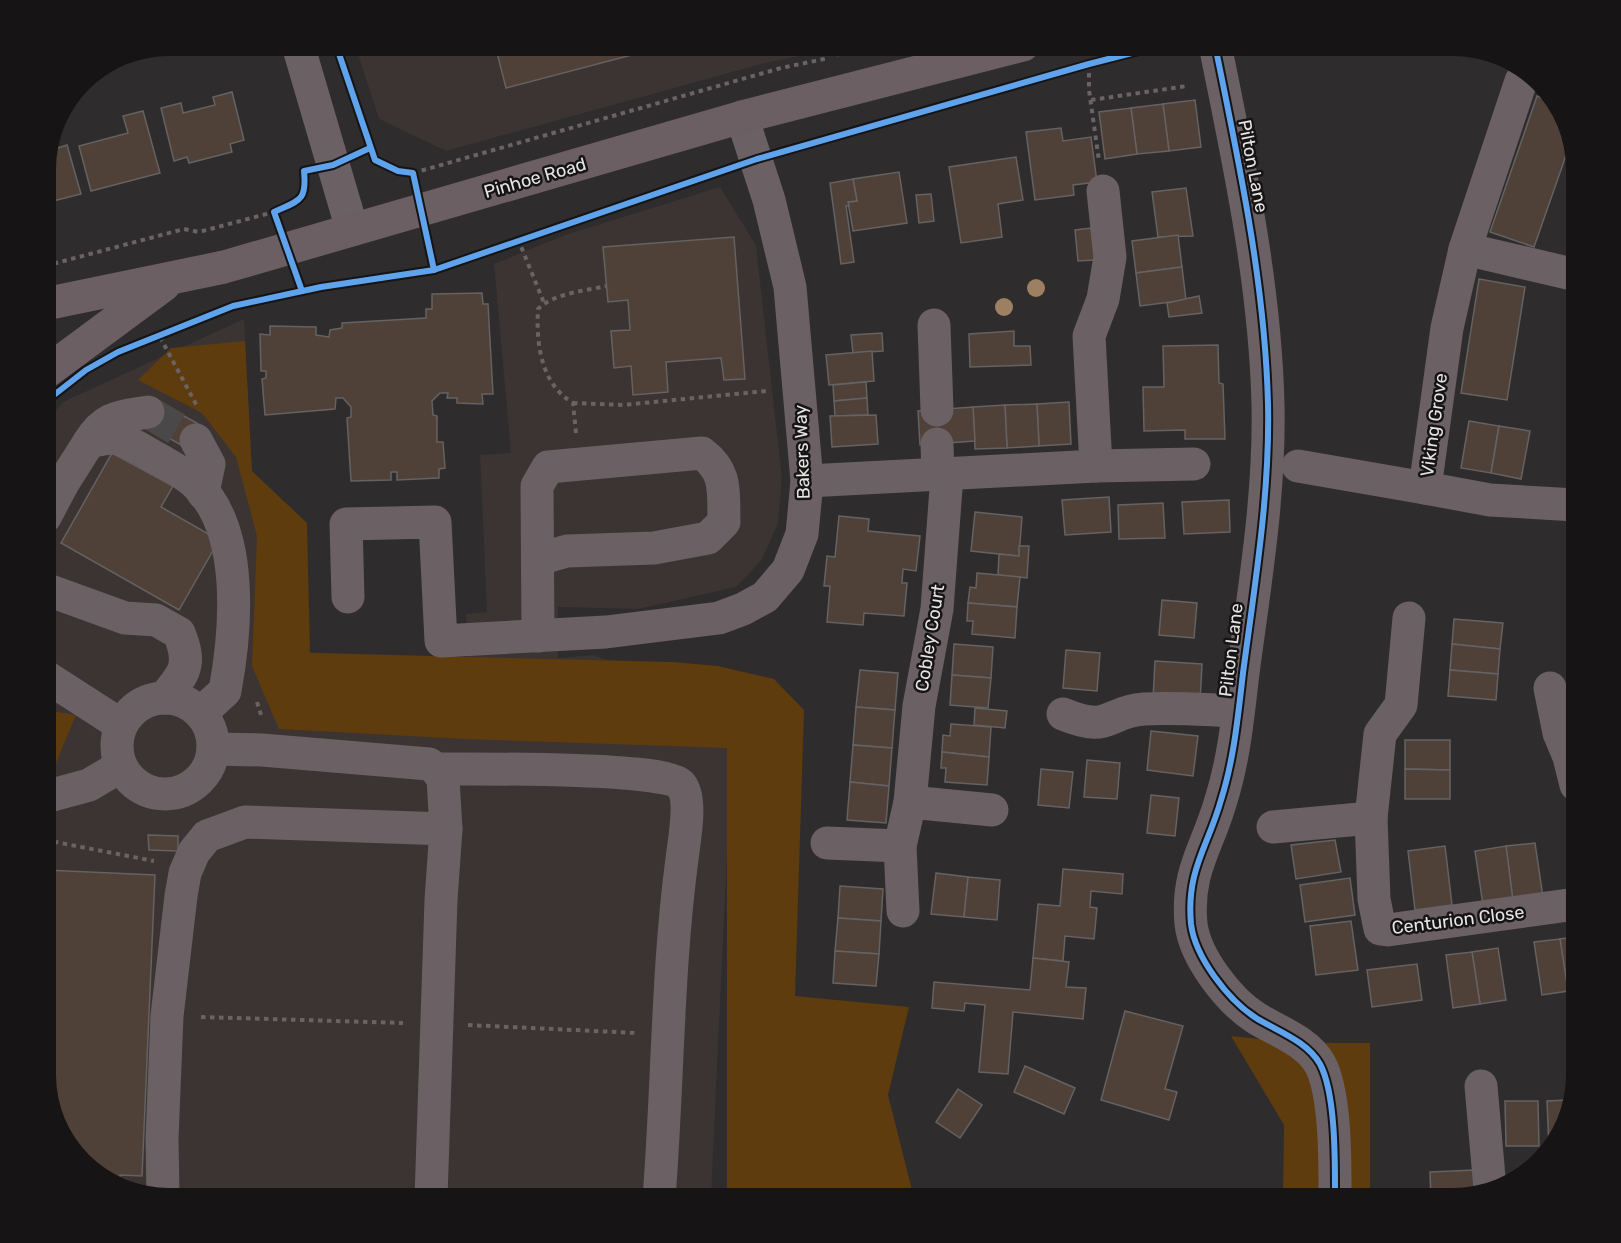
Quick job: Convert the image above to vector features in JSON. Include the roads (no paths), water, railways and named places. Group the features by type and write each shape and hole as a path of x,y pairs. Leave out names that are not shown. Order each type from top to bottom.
{"main road":[{"name":"Pinhoe Road","path":"56,302 170,280 422,211 742,117 980,56"},
{"path":"56,365 170,280"}],"street":[{"path":"301,56 352,229"},
{"name":"Pilton Lane","path":"1217,56 1260,286 1268,402 1283,464 1263,517 1232,755 1221,802 1195,865 1191,924 1196,944 1216,979 1252,1016 1305,1047 1320,1064 1328,1089 1335,1155 1335,1188"},
{"name":"Viking Grove","path":"1521,81 1465,249 1447,328 1425,488 1490,500 1566,504"},
{"name":"Bakers Way","path":"348,597 346,524 435,522 441,641 606,632 718,618 765,597 789,570 802,534 807,481 790,287 770,200 742,117"},
{"path":"1095,466 1089,336 1103,298 1110,257 1103,192"},
{"path":"1465,249 1566,273"},
{"path":"934,325 936,410"},
{"path":"56,496 99,426 109,420 148,412"},
{"path":"89,442 112,438 141,449 196,484 216,510 226,538 232,579 232,621 225,692 201,713"},
{"path":"196,440 209,464 203,493"},
{"path":"537,636 539,558 537,486 548,467 702,453 715,464 722,478 724,522 708,538 654,548 567,551 539,558"},
{"path":"807,481 941,464 1194,465"},
{"name":"Cobley Court","path":"903,911 900,846 910,802 919,706 937,609 941,464"},
{"path":"1283,464 1425,488"},
{"path":"56,593 125,618 156,620 179,633 187,655 184,674 164,698"},
{"name":"Centurion Close","path":"1409,618 1401,705 1380,734 1371,818 1374,899 1380,929 1388,930 1566,905"},
{"path":"56,683 121,725"},
{"path":"1550,688 1559,733 1566,750"},
{"path":"164,698 177,699 201,713 211,732 213,749 209,765 201,778 189,788 174,793 158,794 142,789 130,779 121,766 117,739 121,725 139,705 164,698"},
{"name":"Pilton Lane","path":"1063,714 1082,722 1100,724 1140,710 1238,711"},
{"path":"213,749 262,750 429,764 443,779 446,829 441,900 431,1188"},
{"path":"56,794 89,785 121,766"},
{"path":"436,769 632,774 666,777 680,784 687,799 686,827 675,910 660,1188"},
{"path":"910,802 992,810"},
{"path":"1273,827 1371,818"},
{"path":"163,1188 164,1064 185,873 194,852 207,836 245,822 446,829"},
{"path":"827,843 900,846"},
{"path":"1481,1086 1490,1181"}],"tunnel":[{"path":"148,412 196,440"}]}
